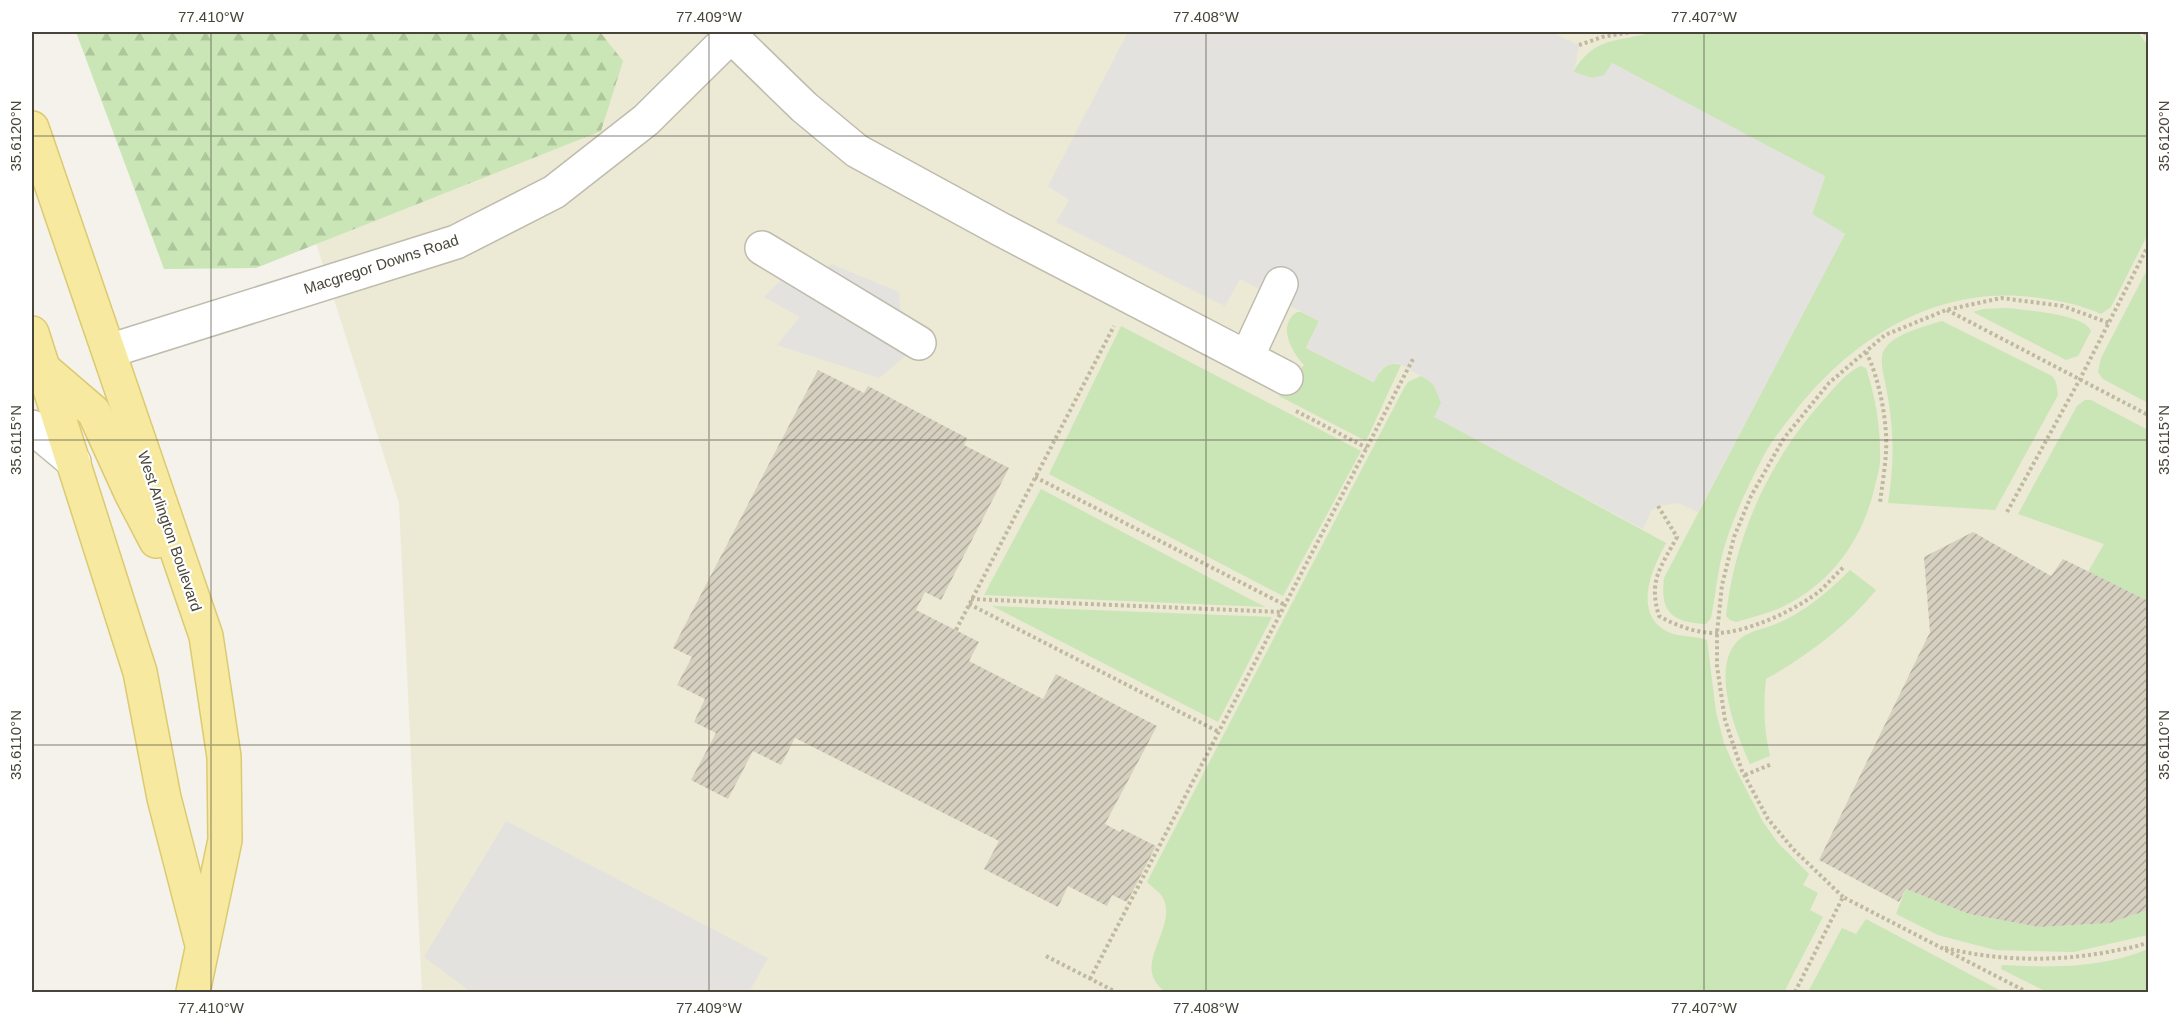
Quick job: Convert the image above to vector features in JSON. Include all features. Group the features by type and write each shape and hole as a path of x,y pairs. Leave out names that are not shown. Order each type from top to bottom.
{"main road":[{"name":"West Arlington Boulevard","path":"32,128 206,636 224,757 225,840 193,993"},
{"name":"West Arlington Boulevard","path":"32,333 38,372 74,462 140,672 164,798 203,949"},
{"path":"38,372 94,412 130,493 206,636"}],"street":[{"path":"733,34 804,107 856,151 1286,378"},
{"name":"Macgregor Downs Road","path":"109,351 456,242 555,192 646,120 733,34"},
{"path":"762,248 919,343"},
{"path":"1247,357 1281,284"},
{"path":"32,427 74,462"}],"path":[{"path":"1579,45 1602,37 1631,32"},
{"path":"2145,32 2148,37"},
{"path":"2007,512 2080,379 2148,246"},
{"path":"956,630 1130,297"},
{"path":"2026,993 1843,897 1793,849 1768,819 1744,775 1725,720 1718,666 1717,633 1722,585 1734,537 1751,496 1784,438 1829,383 1885,335 1946,310 2001,298 2063,306 2109,323"},
{"path":"1946,310 2148,415"},
{"path":"1866,352 1873,366 1882,404 1887,450 1880,502"},
{"path":"1090,979 1414,357"},
{"path":"1035,477 1285,605"},
{"path":"1658,506 1677,537 1654,583 1654,600 1659,616 1676,626 1717,633 1737,630 1772,618 1794,608 1821,590 1845,566"},
{"path":"970,601 1282,612"},
{"path":"970,601 1219,732"},
{"path":"1744,775 1772,764"},
{"path":"1795,993 1843,897"},
{"path":"1937,946 1969,954 2034,960 2081,957 2139,946 2148,942"},
{"path":"1046,956 1116,993"}],"shaded area":[{"path":"387,32 2148,32 2148,992 422,992 399,503 294,174"},
{"path":"1128,32 1558,32 1557,35 1579,45 1574,72 1592,78 1604,75 1612,63 1825,176 1812,214 1845,234 1698,512 1678,503 1658,506 1651,511 1643,529 1434,417 1441,403 1433,383 1402,365 1397,363 1385,366 1380,370 1374,382 1306,348 1319,321 1240,279 1225,306 1056,222 1069,200 1048,186"},
{"path":"831,264 899,292 907,355 879,378 777,345 800,317 764,297 786,275 811,285"},
{"path":"506,821 768,958 749,992 471,992 424,957"}],"green space":[{"path":"76,32 600,32 623,61 601,131 256,268 164,269"},
{"path":"1654,32 2138,32 2148,46 2148,234 2111,307 2101,314 2071,304 2040,298 2003,295 1968,299 1934,308 1902,321 1871,339 1817,386 1793,414 1764,455 1730,529 1720,563 1711,618 1706,624 1685,621 1671,613 1664,600 1664,578 1845,234 1812,214 1825,177 1612,63 1605,75 1592,78 1573,72 1590,52 1599,46"},
{"path":"2148,268 2148,403 2103,379 2098,372 2101,358"},
{"path":"2007,308 2066,317 2086,325 2091,331 2078,356 2066,360 1973,312 1983,309"},
{"path":"1297,312 1319,321 1306,348 1373,382 1381,370 1388,365 1401,365 1366,441 1279,396 1304,365 1291,346 1287,331 1291,317"},
{"path":"1942,321 2052,376 2056,382 2058,395 1995,510 1888,503 1892,472 1892,442 1890,413 1882,368 1884,350 1891,342 1913,330"},
{"path":"1121,326 1361,451 1283,596 1049,474"},
{"path":"1861,366 1866,368 1873,391 1879,427 1880,463 1870,504 1854,540 1831,571 1802,596 1767,613 1736,622 1730,620 1726,616 1738,556 1759,498 1789,445 1807,420 1842,379"},
{"path":"1421,376 1432,383 1440,394 1441,403 1435,417 1666,543 1651,576 1648,589 1650,613 1656,623 1666,631 1707,640 1716,712 1724,743 1734,766 1763,822 1778,843 1809,874 1803,885 1818,893 1810,910 1823,917 1784,992 1166,992 1156,982 1152,971 1153,959 1165,922 1166,910 1162,896 1147,882 1404,388 1408,382"},
{"path":"2085,400 2091,400 2148,430 2148,601 2088,572 2104,544 2018,514 2077,406"},
{"path":"1041,489 1265,607 984,595"},
{"path":"1850,570 1876,590 1839,629 1797,660 1766,679 1765,718 1770,756 1750,764 1738,735 1728,699 1727,664 1731,650 1745,635 1787,619 1806,607 1825,594"},
{"path":"992,606 1272,617 1218,722"},
{"path":"1906,889 1969,914 2039,927 2109,923 2148,910 2148,935 2074,952 1995,950 1938,935 1896,914"},
{"path":"1866,919 2003,992 1808,992 1842,928 1856,934"},
{"path":"2148,949 2148,992 2047,992 2001,969 2002,965 2058,966 2095,963"}],"building":[{"path":"818,370 864,393 868,386 967,438 964,445 1009,468 941,600 925,592 916,610 979,642 969,661 1043,699 1056,674 1157,726 1105,824 1120,832 1122,829 1156,846 1127,902 1112,895 1107,906 1068,886 1058,907 984,869 999,841 795,738 781,765 753,751 728,799 691,780 716,733 694,722 705,699 677,685 692,657 673,648"},
{"path":"1973,532 2051,576 2063,559 2148,601 2148,910 2109,923 2039,927 1969,914 1906,889 1899,902 1819,860 1930,632 1924,557"}]}
